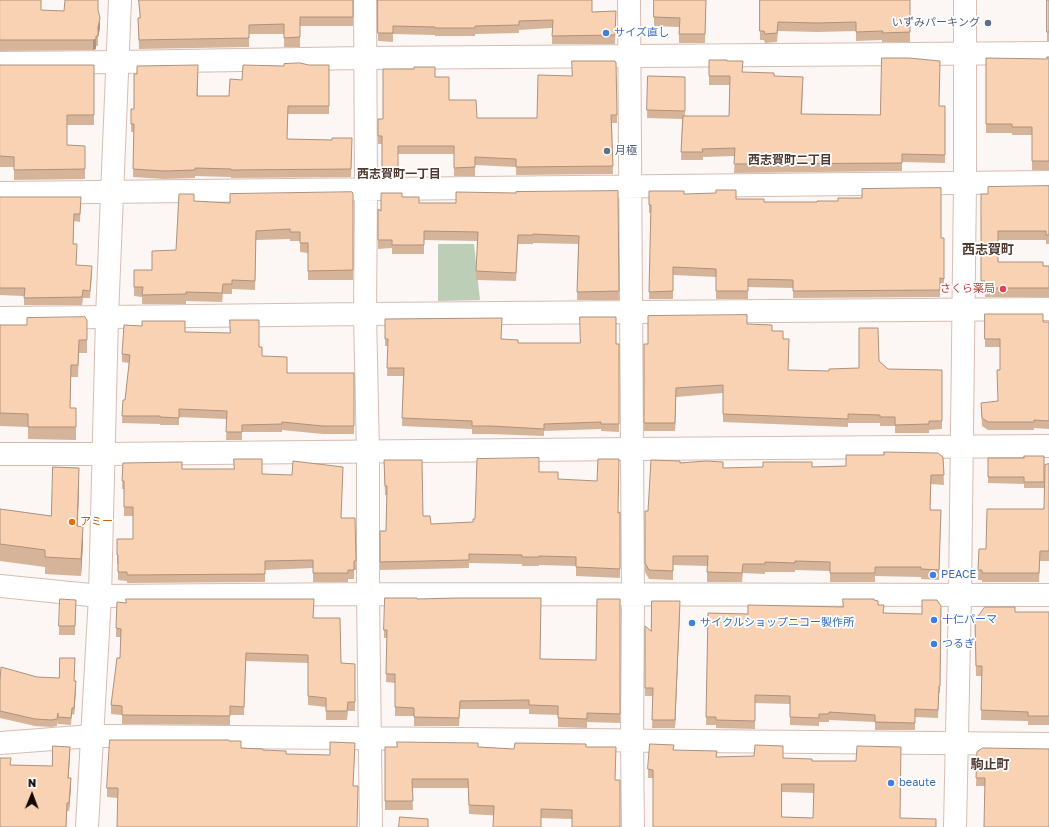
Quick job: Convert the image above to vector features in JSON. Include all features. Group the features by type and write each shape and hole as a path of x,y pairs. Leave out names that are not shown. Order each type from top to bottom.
{"street":[{"path":"87,827 100,596 107,317 120,0"},
{"path":"365,0 365,314 368,452 370,827"},
{"path":"629,0 633,827"},
{"path":"955,827 962,448 965,0"},
{"path":"0,63 364,58 1049,53"},
{"path":"0,193 1049,182"},
{"path":"0,318 1049,309"},
{"path":"0,454 962,448 1049,446"},
{"path":"0,586 100,596 368,594 1049,595"},
{"path":"0,743 92,736 1049,744"}],"green space":[{"path":"438,244 474,244 480,300 438,301"}],"building":[{"path":"0,0 41,0 41,10 64,11 65,0 98,0 100,18 98,36 96,36 96,39 93,40 0,40"},
{"path":"139,0 353,0 353,17 300,17 300,37 284,38 284,24 249,25 249,38 139,40"},
{"path":"378,0 592,0 592,12 616,11 615,35 552,36 553,20 519,21 519,25 475,26 475,28 393,26 393,33 378,33"},
{"path":"654,0 706,0 705,34 679,34 680,18 654,17"},
{"path":"760,0 910,0 910,32 856,32 856,22 778,22 777,33 765,34 764,31 760,31"},
{"path":"1047,0 1049,0 1049,32 1047,32"},
{"path":"1047,57 1049,57 1049,161 1032,161 1032,127 1012,127 1012,124 986,124 986,58 1047,59"},
{"path":"882,58 909,58 940,61 939,106 945,106 945,155 902,154 902,163 734,164 735,148 702,149 703,152 681,152 683,116 729,116 730,76 709,76 709,60 743,61 742,72 774,73 774,76 803,77 801,114 880,115"},
{"path":"572,61 616,62 617,115 611,115 613,166 516,167 516,159 475,157 475,167 454,168 454,146 398,146 398,168 382,168 382,136 378,136 378,119 383,119 383,69 435,67 435,77 449,77 449,100 476,100 477,118 537,118 538,75 572,76"},
{"path":"300,63 309,65 329,65 329,106 288,106 287,139 332,140 332,138 352,138 351,169 231,170 195,168 195,170 164,171 133,169 134,124 131,124 131,109 134,109 134,74 137,74 137,66 198,65 197,96 229,96 230,79 242,80 243,65 284,66 284,64"},
{"path":"0,65 94,65 94,115 67,115 67,145 85,146 85,169 14,170 14,157 0,156"},
{"path":"648,76 685,77 685,111 647,110"},
{"path":"1049,186 1049,235 1046,235 1046,231 998,231 998,262 1043,262 1043,266 1049,266 1049,288 985,288 985,281 981,281 981,194 988,194 988,187"},
{"path":"941,188 941,238 944,238 944,279 940,278 940,290 793,291 793,280 748,279 748,291 716,291 716,269 673,267 673,291 649,292 651,205 649,205 649,191 684,191 684,194 716,193 716,190 736,190 736,199 764,199 764,202 817,202 838,201 838,198 862,198 862,189"},
{"path":"618,191 619,291 577,292 579,236 533,234 518,235 516,273 476,271 478,232 424,231 424,245 392,245 392,240 378,240 378,209 381,211 381,193 402,193 402,197 419,197 419,203 456,203 456,192 516,193"},
{"path":"352,192 353,270 308,271 308,243 300,243 300,232 290,232 290,229 256,231 255,281 232,280 232,284 223,284 222,293 186,292 186,294 142,295 143,287 134,287 134,270 152,270 152,251 176,250 179,194 194,194 194,201 230,203 230,194"},
{"path":"0,197 81,197 80,214 74,214 73,244 77,244 76,265 92,266 90,291 83,290 82,297 24,298 25,288 0,288"},
{"path":"985,314 1043,314 1043,322 1049,322 1049,421 1034,420 1034,422 988,422 982,418 981,403 998,401 997,370 1000,370 1000,339 985,339"},
{"path":"747,315 747,324 772,325 772,331 783,331 783,339 789,339 788,370 829,371 829,369 859,368 859,328 878,328 879,361 888,369 942,370 942,421 929,421 929,424 895,425 895,417 880,417 880,415 848,414 848,419 723,414 723,385 676,388 675,423 644,423 644,344 648,344 648,316"},
{"path":"85,317 87,320 87,340 79,340 78,365 71,365 70,408 76,408 76,427 28,427 28,414 0,413 0,325 27,325 27,318"},
{"path":"580,317 616,317 616,344 619,344 619,424 601,424 601,422 544,424 544,429 472,426 472,421 402,418 404,368 387,368 388,339 385,339 385,319 502,318 501,339 518,340 518,343 580,343"},
{"path":"230,320 259,320 259,347 262,347 262,356 287,357 287,373 354,373 354,426 323,426 282,422 282,424 242,425 242,432 226,432 227,411 179,409 179,418 160,416 122,416 130,355 122,354 124,325 142,326 142,321 185,321 185,332 230,333"},
{"path":"884,452 938,453 943,457 944,475 931,475 930,510 941,510 939,570 921,569 921,567 875,567 875,573 830,573 830,562 795,561 795,563 765,562 765,564 743,564 742,573 707,572 708,556 673,556 673,571 649,570 645,563 645,511 648,511 651,460 680,461 680,463 706,461 723,462 723,468 763,467 763,462 812,462 812,467 846,466 846,455 884,455"},
{"path":"1024,456 1044,456 1044,482 1024,482 1024,477 988,477 988,458 1024,458"},
{"path":"539,458 539,472 558,472 558,479 597,481 598,459 619,459 618,513 620,512 620,569 576,567 576,557 522,557 522,555 469,554 469,560 380,562 380,531 386,531 387,486 385,486 384,460 422,460 423,516 430,516 431,524 473,522 473,519 475,519 477,459"},
{"path":"234,459 262,459 262,474 292,475 293,461 343,467 341,518 355,518 356,561 354,561 354,570 348,570 348,573 313,573 313,560 265,561 265,574 127,575 127,572 118,572 117,539 133,539 133,507 124,507 124,481 122,481 123,463 182,462 182,469 234,469"},
{"path":"1049,464 1049,551 1040,551 1039,573 982,573 982,570 978,570 979,549 986,549 987,509 1044,509 1045,465"},
{"path":"53,467 79,468 77,526 83,527 81,559 45,557 45,550 0,544 0,509 51,516"},
{"path":"385,598 541,598 540,659 596,660 597,599 620,599 620,714 587,713 587,719 558,718 558,706 529,705 529,700 460,701 459,718 414,717 414,708 395,707 395,674 386,674 387,630 384,630"},
{"path":"60,599 76,600 75,626 59,626"},
{"path":"126,599 314,599 313,618 340,618 341,663 355,664 355,702 348,702 347,711 326,711 326,698 308,696 308,655 246,653 244,707 230,706 230,716 122,715 122,706 111,705 117,658 120,658 121,629 116,628 117,602 126,603"},
{"path":"843,599 874,599 878,601 878,605 884,605 883,613 922,614 922,600 937,600 941,606 940,686 938,710 915,709 915,723 875,722 875,715 829,712 829,714 819,714 819,718 790,717 790,696 755,695 755,721 716,720 716,717 706,717 708,613 748,614 748,605 843,607"},
{"path":"652,601 680,601 675,720 652,720 653,688 645,688 645,626 651,631"},
{"path":"985,607 1015,607 1015,612 1049,612 1049,716 1028,716 1028,712 981,710 982,666 976,666 975,621"},
{"path":"60,658 75,658 74,681 76,681 74,708 72,708 71,718 58,717 58,713 57,719 35,719 0,711 1,667 37,677 59,678"},
{"path":"110,740 229,740 241,741 241,748 286,751 286,754 330,755 330,742 355,743 353,786 358,786 357,827 117,827 118,788 107,788"},
{"path":"397,742 478,743 478,747 514,749 515,743 586,744 586,747 616,747 615,780 620,780 620,827 572,827 572,810 541,809 541,827 493,827 494,806 469,805 468,779 412,779 413,801 385,801 385,747 397,747"},
{"path":"650,744 674,745 673,750 717,751 716,757 754,756 755,745 783,746 783,758 812,759 812,761 856,761 857,746 901,747 900,818 936,819 936,827 653,827 653,770 648,769","holes":["782,784 814,784 813,818 782,817"]},
{"path":"53,746 70,747 68,778 71,778 69,803 67,803 66,827 0,827 0,758 11,758 10,765 52,766"},
{"path":"983,748 1049,749 1049,827 984,827 985,778 976,778 977,752"},
{"path":"400,817 428,819 428,827 399,827"}],"place":[{"name":"いずみパーキング","path":"988,23"},
{"name":"サイズ直し","path":"606,33"},
{"name":"月極","path":"607,151"},
{"name":"さくら薬局","path":"1003,289"},
{"name":"アミー","path":"72,522"},
{"name":"PEACE","path":"933,575"},
{"name":"十仁パーマ","path":"934,620"},
{"name":"サイクルショップニコー製作所","path":"692,623"},
{"name":"つるぎ","path":"934,644"},
{"name":"beaute","path":"891,783"}],"district":[{"name":"西志賀町二丁目","path":"790,160"},
{"name":"西志賀町一丁目","path":"399,174"},
{"name":"西志賀町","path":"988,250"},
{"name":"駒止町","path":"990,765"}]}
